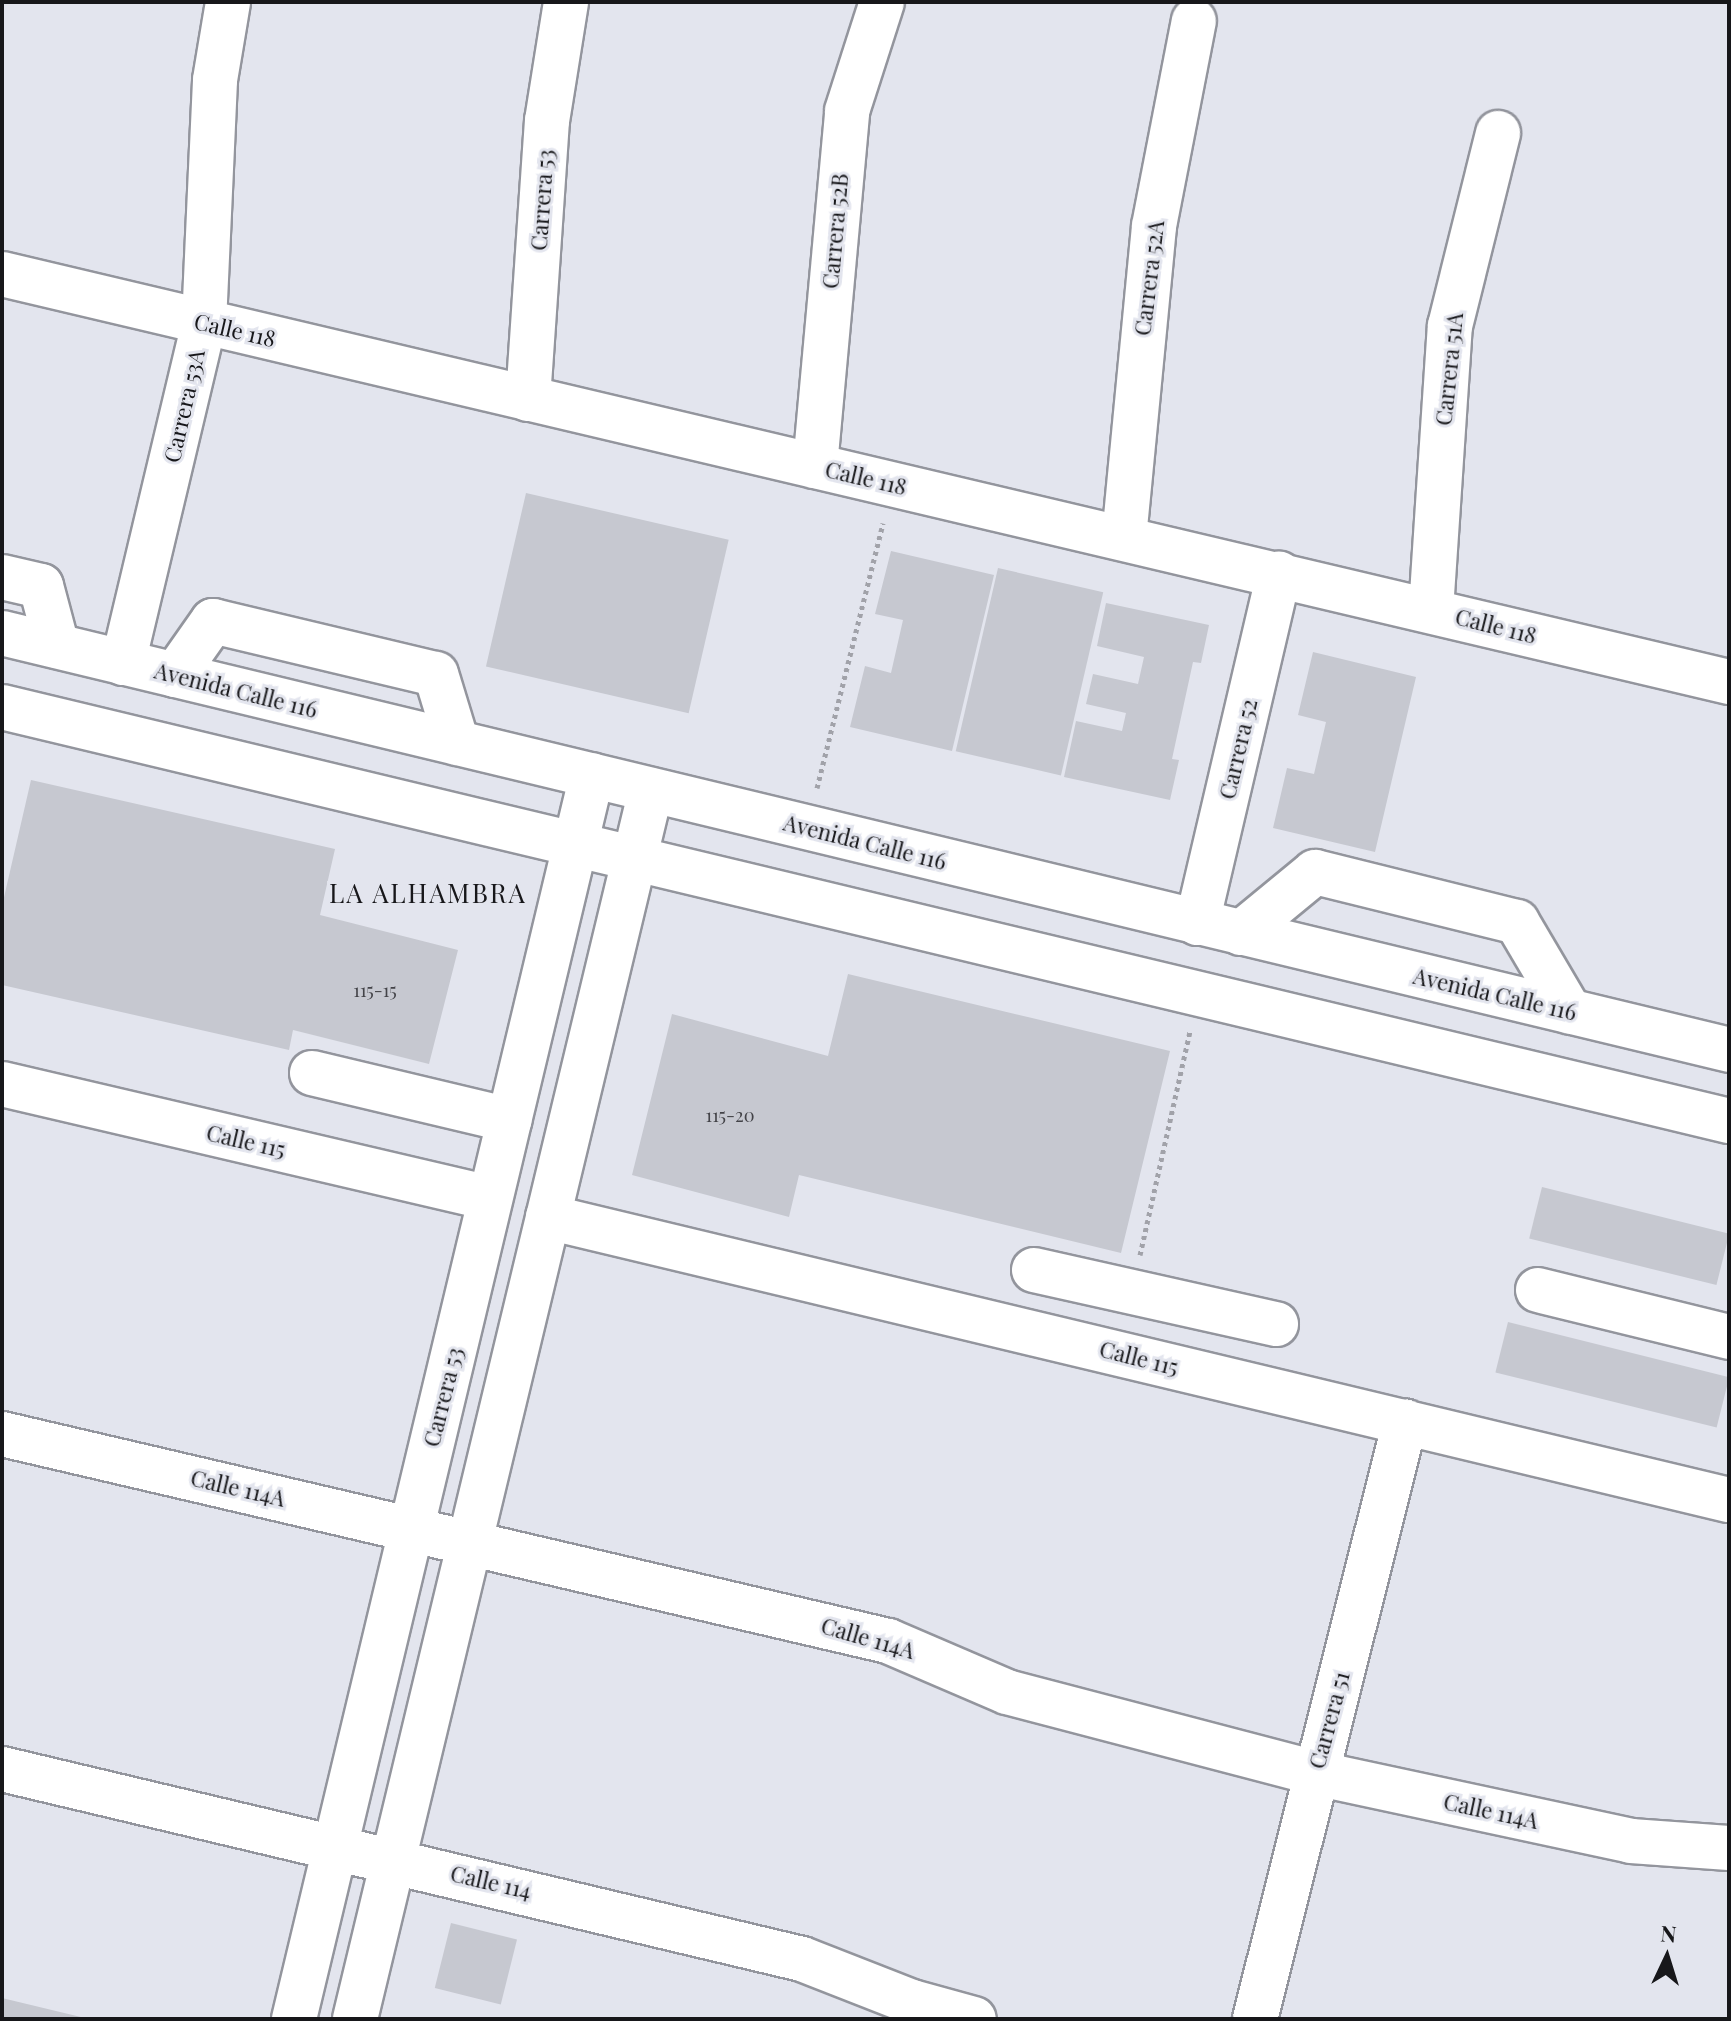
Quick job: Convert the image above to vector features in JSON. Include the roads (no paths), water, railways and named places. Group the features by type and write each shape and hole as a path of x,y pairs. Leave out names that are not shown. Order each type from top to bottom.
{"street":[{"name":"Carrera 53A","path":"123,663 204,323 215,80 228,2"},
{"name":"Carrera 53","path":"528,399 547,121 566,2"},
{"name":"Carrera 52B","path":"815,466 847,111 882,2"},
{"name":"Carrera 52A","path":"1124,538 1154,226 1194,21"},
{"name":"Carrera 51A","path":"1431,610 1450,326 1498,133"},
{"name":"Calle 118","path":"2,274 1729,682"},
{"name":"Carrera 52","path":"1197,923 1279,574"},
{"path":"2,577 41,586 57,646"},
{"path":"175,675 213,621 436,674 457,743"},
{"name":"Avenida Calle 116","path":"2,633 1729,1050"},
{"path":"2,707 1729,1121"},
{"name":"Carrera 53","path":"294,2019 592,775"},
{"path":"355,2019 651,790"},
{"path":"1241,933 1315,872 1517,922 1570,1012"},
{"path":"312,1073 509,1120"},
{"name":"Calle 115","path":"2,1084 490,1198"},
{"name":"Calle 115","path":"548,1217 1729,1500"},
{"path":"1034,1270 1276,1324"},
{"path":"1088,1346 1118,1289"},
{"path":"1538,1290 1729,1337"},
{"name":"Carrera 51","path":"1255,2019 1405,1422"},
{"name":"Calle 114A","path":"2,1434 888,1641 1007,1692 1315,1773 1631,1841 1729,1848"},
{"name":"Calle 114","path":"2,1769 802,1959 912,2002 974,2019"}],"district":[{"name":"LA ALHAMBRA","path":"428,893"}]}
